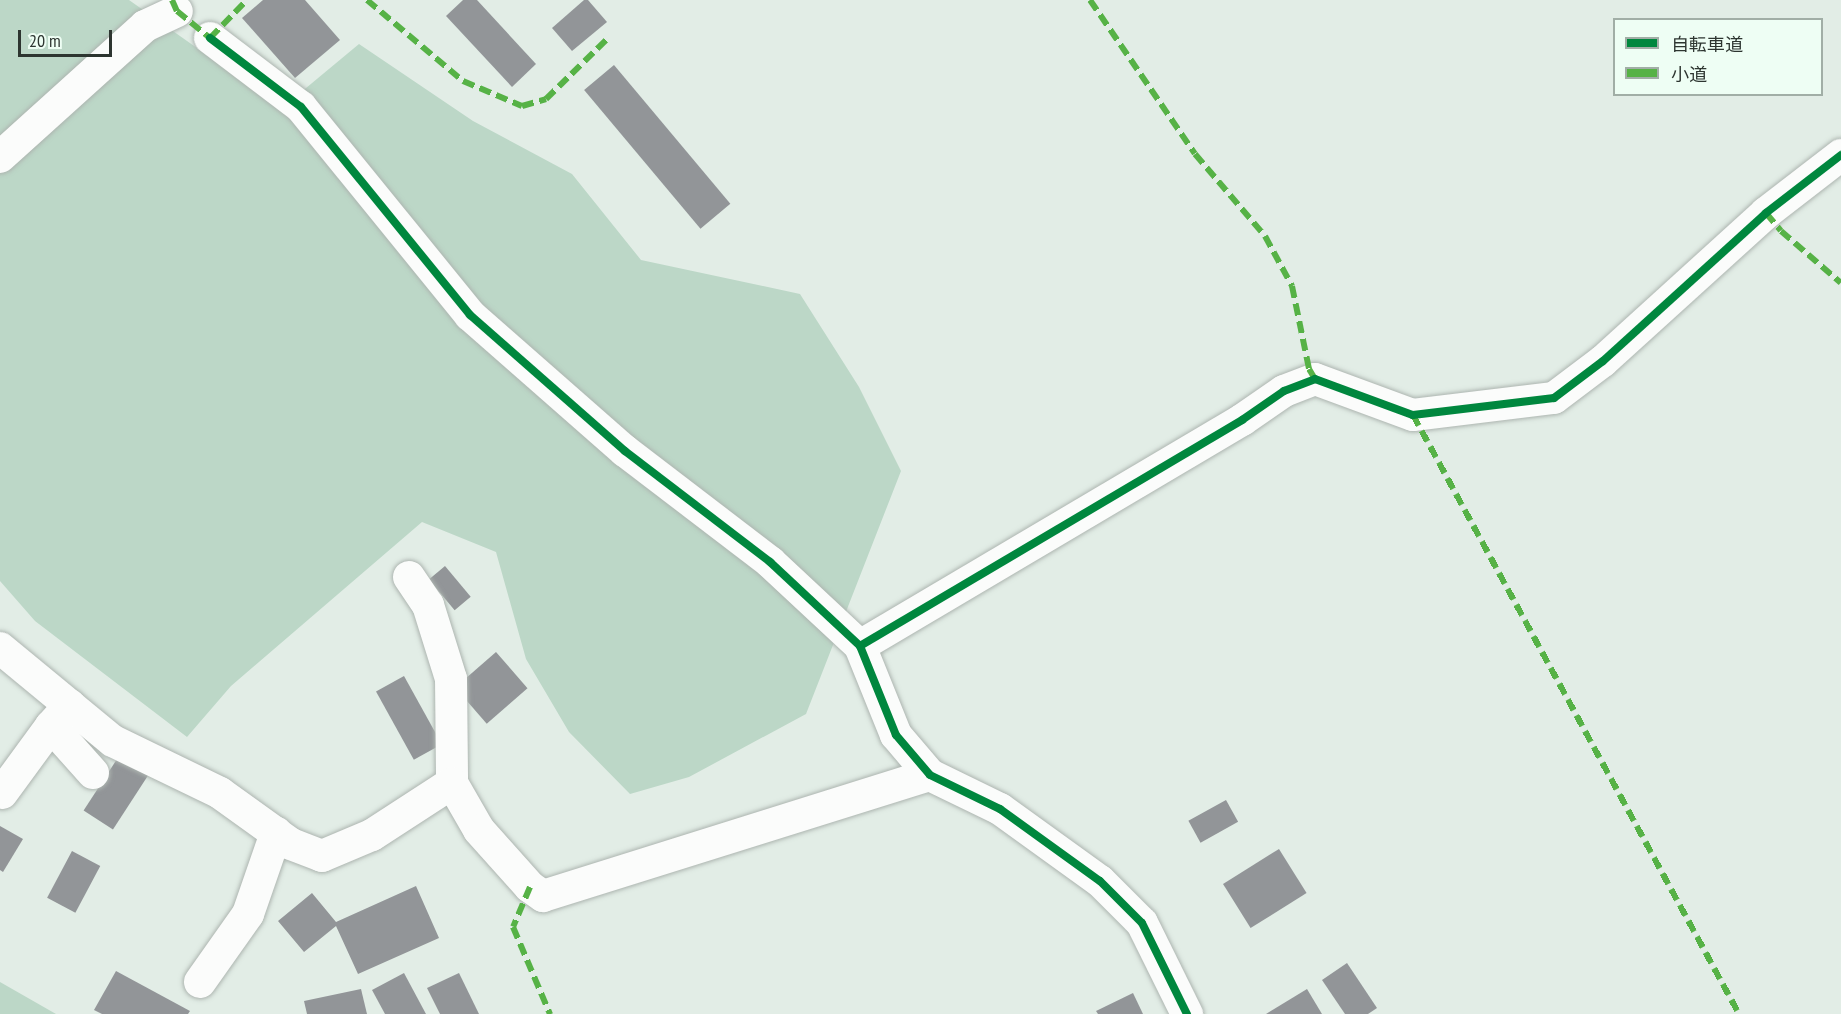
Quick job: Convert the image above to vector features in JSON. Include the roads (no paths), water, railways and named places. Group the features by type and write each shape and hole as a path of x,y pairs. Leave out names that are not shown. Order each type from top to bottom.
{"street":[{"path":"0,157 146,27 177,11"},
{"path":"210,38 301,107 470,315 625,451 770,562 860,646 896,735 930,775 1000,809 1101,881 1142,923 1188,1014"},
{"path":"860,646 1242,420 1284,391 1315,380 1413,415 1554,398 1602,361 1766,213 1841,155"},
{"path":"409,578 428,605 451,679 452,783 479,830 530,886 543,896 930,775"},
{"path":"0,648 61,716 93,773"},
{"path":"61,716 220,793 291,844 322,856 372,835 452,783"},
{"path":"2,793 61,716"},
{"path":"200,982 248,914 276,833"}]}
